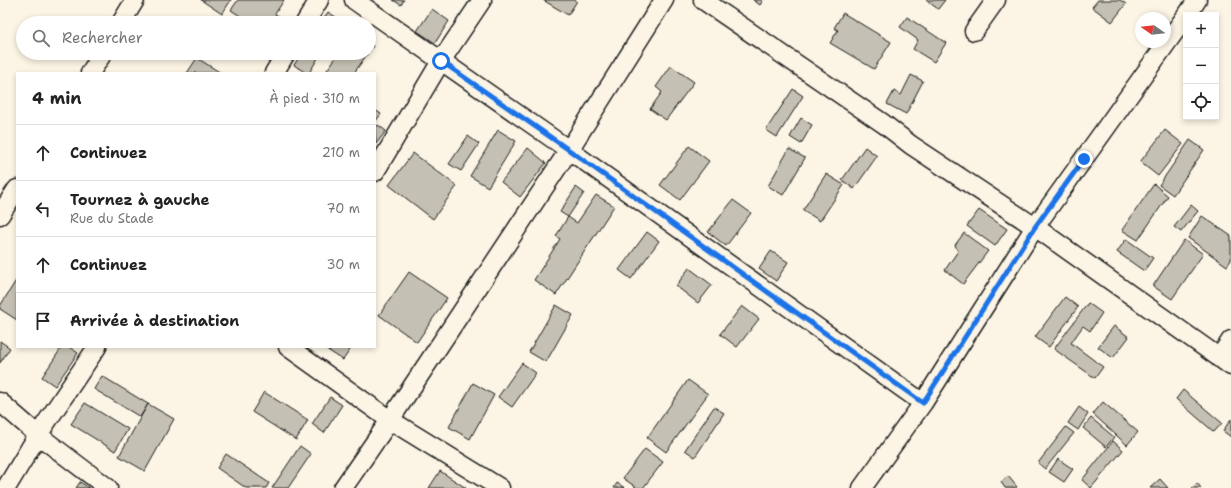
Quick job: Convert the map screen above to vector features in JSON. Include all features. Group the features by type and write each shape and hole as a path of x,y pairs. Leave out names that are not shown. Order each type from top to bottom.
{"street":[{"path":"125,16 135,0"},
{"path":"309,16 319,0"},
{"path":"354,0 569,150 923,403"},
{"path":"376,170 441,61 482,0"},
{"path":"342,488 390,420 569,150 664,0"},
{"path":"702,0 884,124 911,145 1035,227 1225,362 1231,340"},
{"path":"974,30 996,0"},
{"path":"1188,12 1197,0"},
{"path":"862,488 923,403 1035,227 1183,19"},
{"path":"91,72 98,60"},
{"path":"275,72 282,60"},
{"path":"0,215 16,191"},
{"path":"6,488 38,435 96,348"},
{"path":"289,348 390,420 500,488"},
{"path":"0,402 38,435 108,488"}],"building":[{"path":"201,0 231,0 222,14"},
{"path":"238,0 284,0 275,14 279,16 240,16 231,10"},
{"path":"393,0 404,0 401,5"},
{"path":"543,0 576,0 577,1 568,15"},
{"path":"753,0 763,0 760,5"},
{"path":"926,0 945,0 938,9"},
{"path":"1098,0 1120,0 1126,4 1112,22 1092,7"},
{"path":"432,9 449,21 435,43 417,31"},
{"path":"328,12 334,16 325,16"},
{"path":"843,13 891,42 874,69 830,43 838,30 834,28"},
{"path":"907,17 946,43 934,62 913,49 918,40 900,27"},
{"path":"196,60 200,60 219,72 188,72"},
{"path":"297,60 317,60 310,72 304,72 294,65"},
{"path":"334,60 363,60 355,72 326,72"},
{"path":"671,66 694,82 666,120 650,109 662,92 656,87"},
{"path":"911,75 923,81 906,114 887,104 894,91 901,95"},
{"path":"793,89 803,96 777,137 766,130"},
{"path":"376,111 381,114 376,121"},
{"path":"801,118 812,125 801,144 790,137"},
{"path":"378,125 386,131 376,144 376,128"},
{"path":"498,130 516,141 488,187 470,176"},
{"path":"1165,130 1183,144 1158,176 1140,162"},
{"path":"468,136 479,144 461,171 449,164"},
{"path":"1190,140 1204,150 1173,195 1159,185"},
{"path":"689,146 709,161 680,200 660,185"},
{"path":"865,147 877,156 854,189 842,180"},
{"path":"528,148 546,163 520,197 501,182"},
{"path":"789,149 805,158 783,195 768,186"},
{"path":"413,153 457,186 433,219 389,185"},
{"path":"826,174 844,185 820,221 803,210"},
{"path":"1154,184 1168,196 1138,240 1122,230"},
{"path":"576,187 584,193 568,217 560,212"},
{"path":"596,195 614,206 556,295 534,280 560,239 556,236 568,217 577,223"},
{"path":"733,200 751,213 726,246 708,232"},
{"path":"1191,205 1198,211 1181,232 1174,227"},
{"path":"979,210 1007,229 995,246 967,226"},
{"path":"1202,216 1231,236 1231,260 1227,266 1188,238"},
{"path":"647,232 659,241 631,279 619,270"},
{"path":"964,233 988,251 963,284 945,270 958,251 955,245"},
{"path":"1126,239 1153,258 1144,271 1117,252"},
{"path":"1184,240 1203,254 1172,299 1153,286"},
{"path":"771,251 788,262 776,281 759,269"},
{"path":"689,268 712,285 698,303 676,286"},
{"path":"409,272 447,298 417,342 379,315"},
{"path":"16,281 16,319 0,309 0,306"},
{"path":"1065,297 1078,307 1049,347 1035,337"},
{"path":"1088,303 1102,313 1090,331 1083,326 1071,343 1103,367 1095,378 1054,349"},
{"path":"556,305 573,315 546,362 529,352"},
{"path":"742,306 759,319 737,347 720,334"},
{"path":"1114,326 1129,337 1113,358 1098,347"},
{"path":"0,341 10,348 0,363"},
{"path":"61,348 70,348 78,353 55,386 42,377"},
{"path":"325,348 351,348 343,360"},
{"path":"522,363 536,373 512,407 498,397"},
{"path":"102,376 148,404 140,417 94,389"},
{"path":"688,380 708,394 666,452 647,438"},
{"path":"473,383 494,395 470,439 449,427"},
{"path":"1183,390 1222,423 1214,432 1176,399"},
{"path":"264,392 308,420 296,440 252,412"},
{"path":"330,397 342,405 324,433 312,424"},
{"path":"1103,402 1138,432 1127,445 1093,414"},
{"path":"85,403 128,429 115,451 71,424"},
{"path":"148,404 174,419 145,471 119,456"},
{"path":"714,407 724,413 695,457 685,450"},
{"path":"1079,407 1088,414 1078,430 1068,423"},
{"path":"1091,418 1114,437 1106,447 1083,428"},
{"path":"1231,419 1231,437 1223,431"},
{"path":"1066,427 1074,433 1045,469 1038,463"},
{"path":"1113,441 1123,450 1091,488 1082,480"},
{"path":"300,446 311,454 288,488 272,488"},
{"path":"645,449 663,462 643,488 637,488 623,478"},
{"path":"226,454 269,483 266,488 246,488 217,468"},
{"path":"1058,459 1073,469 1064,482 1049,472"},
{"path":"440,471 466,488 429,488"},
{"path":"1008,476 1017,487 1005,488 1001,482"},
{"path":"1160,479 1168,488 1150,488"},
{"path":"80,482 89,488 76,488"},
{"path":"617,483 625,488 614,488"},
{"path":"1197,483 1201,488 1192,488"}],"route":[{"path":"441,61 569,150 923,403 1035,227 1084,159"}]}
